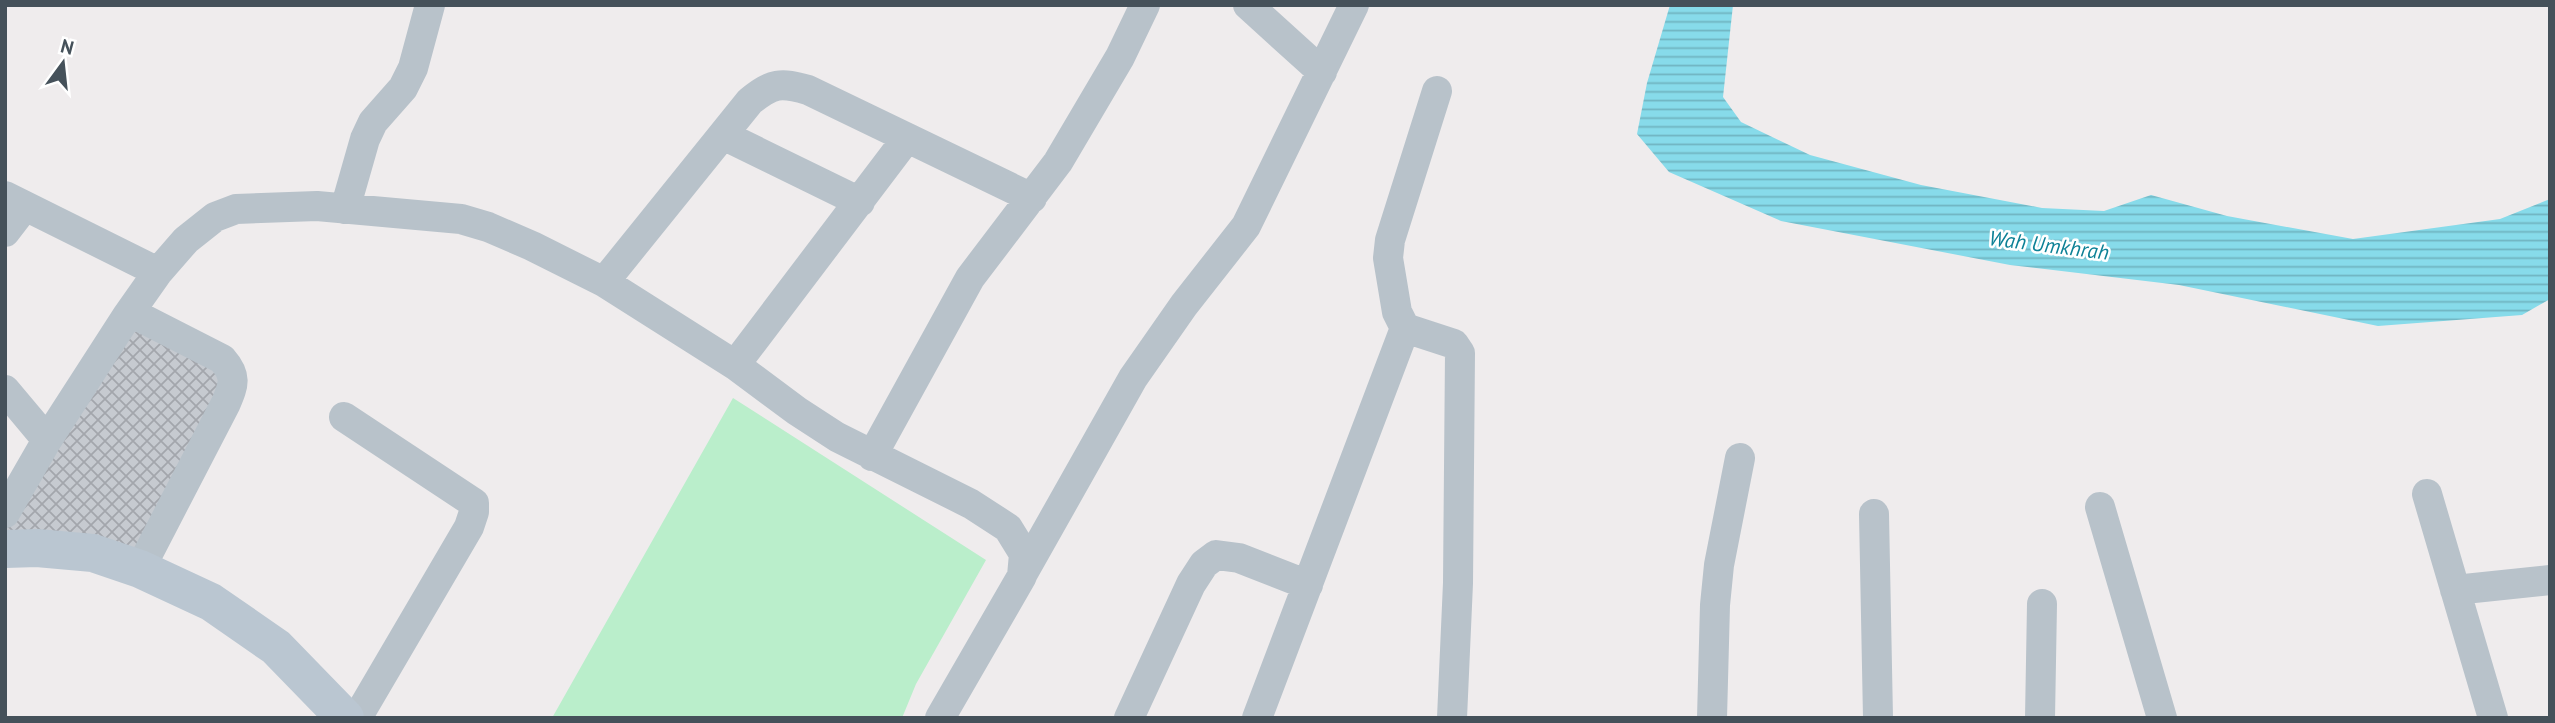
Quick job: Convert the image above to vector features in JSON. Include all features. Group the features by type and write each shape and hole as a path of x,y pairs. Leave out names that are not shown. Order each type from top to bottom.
{"street":[{"path":"345,209 365,139 373,122 403,88 413,68 430,5"},
{"path":"872,456 970,278 1058,162 1120,57 1145,5"},
{"path":"1248,5 1322,72"},
{"path":"940,718 1133,378 1184,305 1246,226 1354,5"},
{"path":"604,282 751,101 768,87 786,83 808,90 1031,198"},
{"path":"1437,91 1390,240 1388,258 1397,312 1405,328 1454,344 1460,353 1458,583 1452,718"},
{"path":"723,135 860,202"},
{"path":"735,365 907,138"},
{"path":"5,232 15,201 158,272"},
{"path":"5,513 47,440 130,312 158,272 186,240 215,217 236,209 317,206 461,219 488,227 532,246 604,282 735,365 797,411 872,456 971,504 1009,528 1024,554 1022,576"},
{"path":"130,312 222,359 231,369 234,384 140,569"},
{"path":"1257,718 1405,328"},
{"path":"5,390 47,440"},
{"path":"344,417 474,503 469,527 357,718"},
{"path":"1712,718 1714,605 1740,458"},
{"path":"2427,494 2493,718"},
{"path":"2100,507 2162,718"},
{"path":"1874,514 1878,718"},
{"path":"5,549 37,548 93,553 140,569 211,603 276,647 345,718"},
{"path":"1129,718 1191,584 1204,564 1216,555 1239,558 1308,586"},
{"path":"2455,590 2550,580"},
{"path":"2040,718 2042,604"}],"green space":[{"path":"733,398 986,560 916,684 902,718 552,718"}],"water":[{"name":"Wah Umkhrah","path":"1670,5 1733,5 1723,97 1741,122 1810,155 1921,185 2042,208 2104,211 2151,195 2227,216 2353,239 2500,219 2550,199 2550,299 2522,315 2378,326 2179,285 2010,265 1781,221 1669,172 1637,134 1647,83"}],"building":[{"path":"127,316 231,368 140,569 5,544 5,513"}]}
